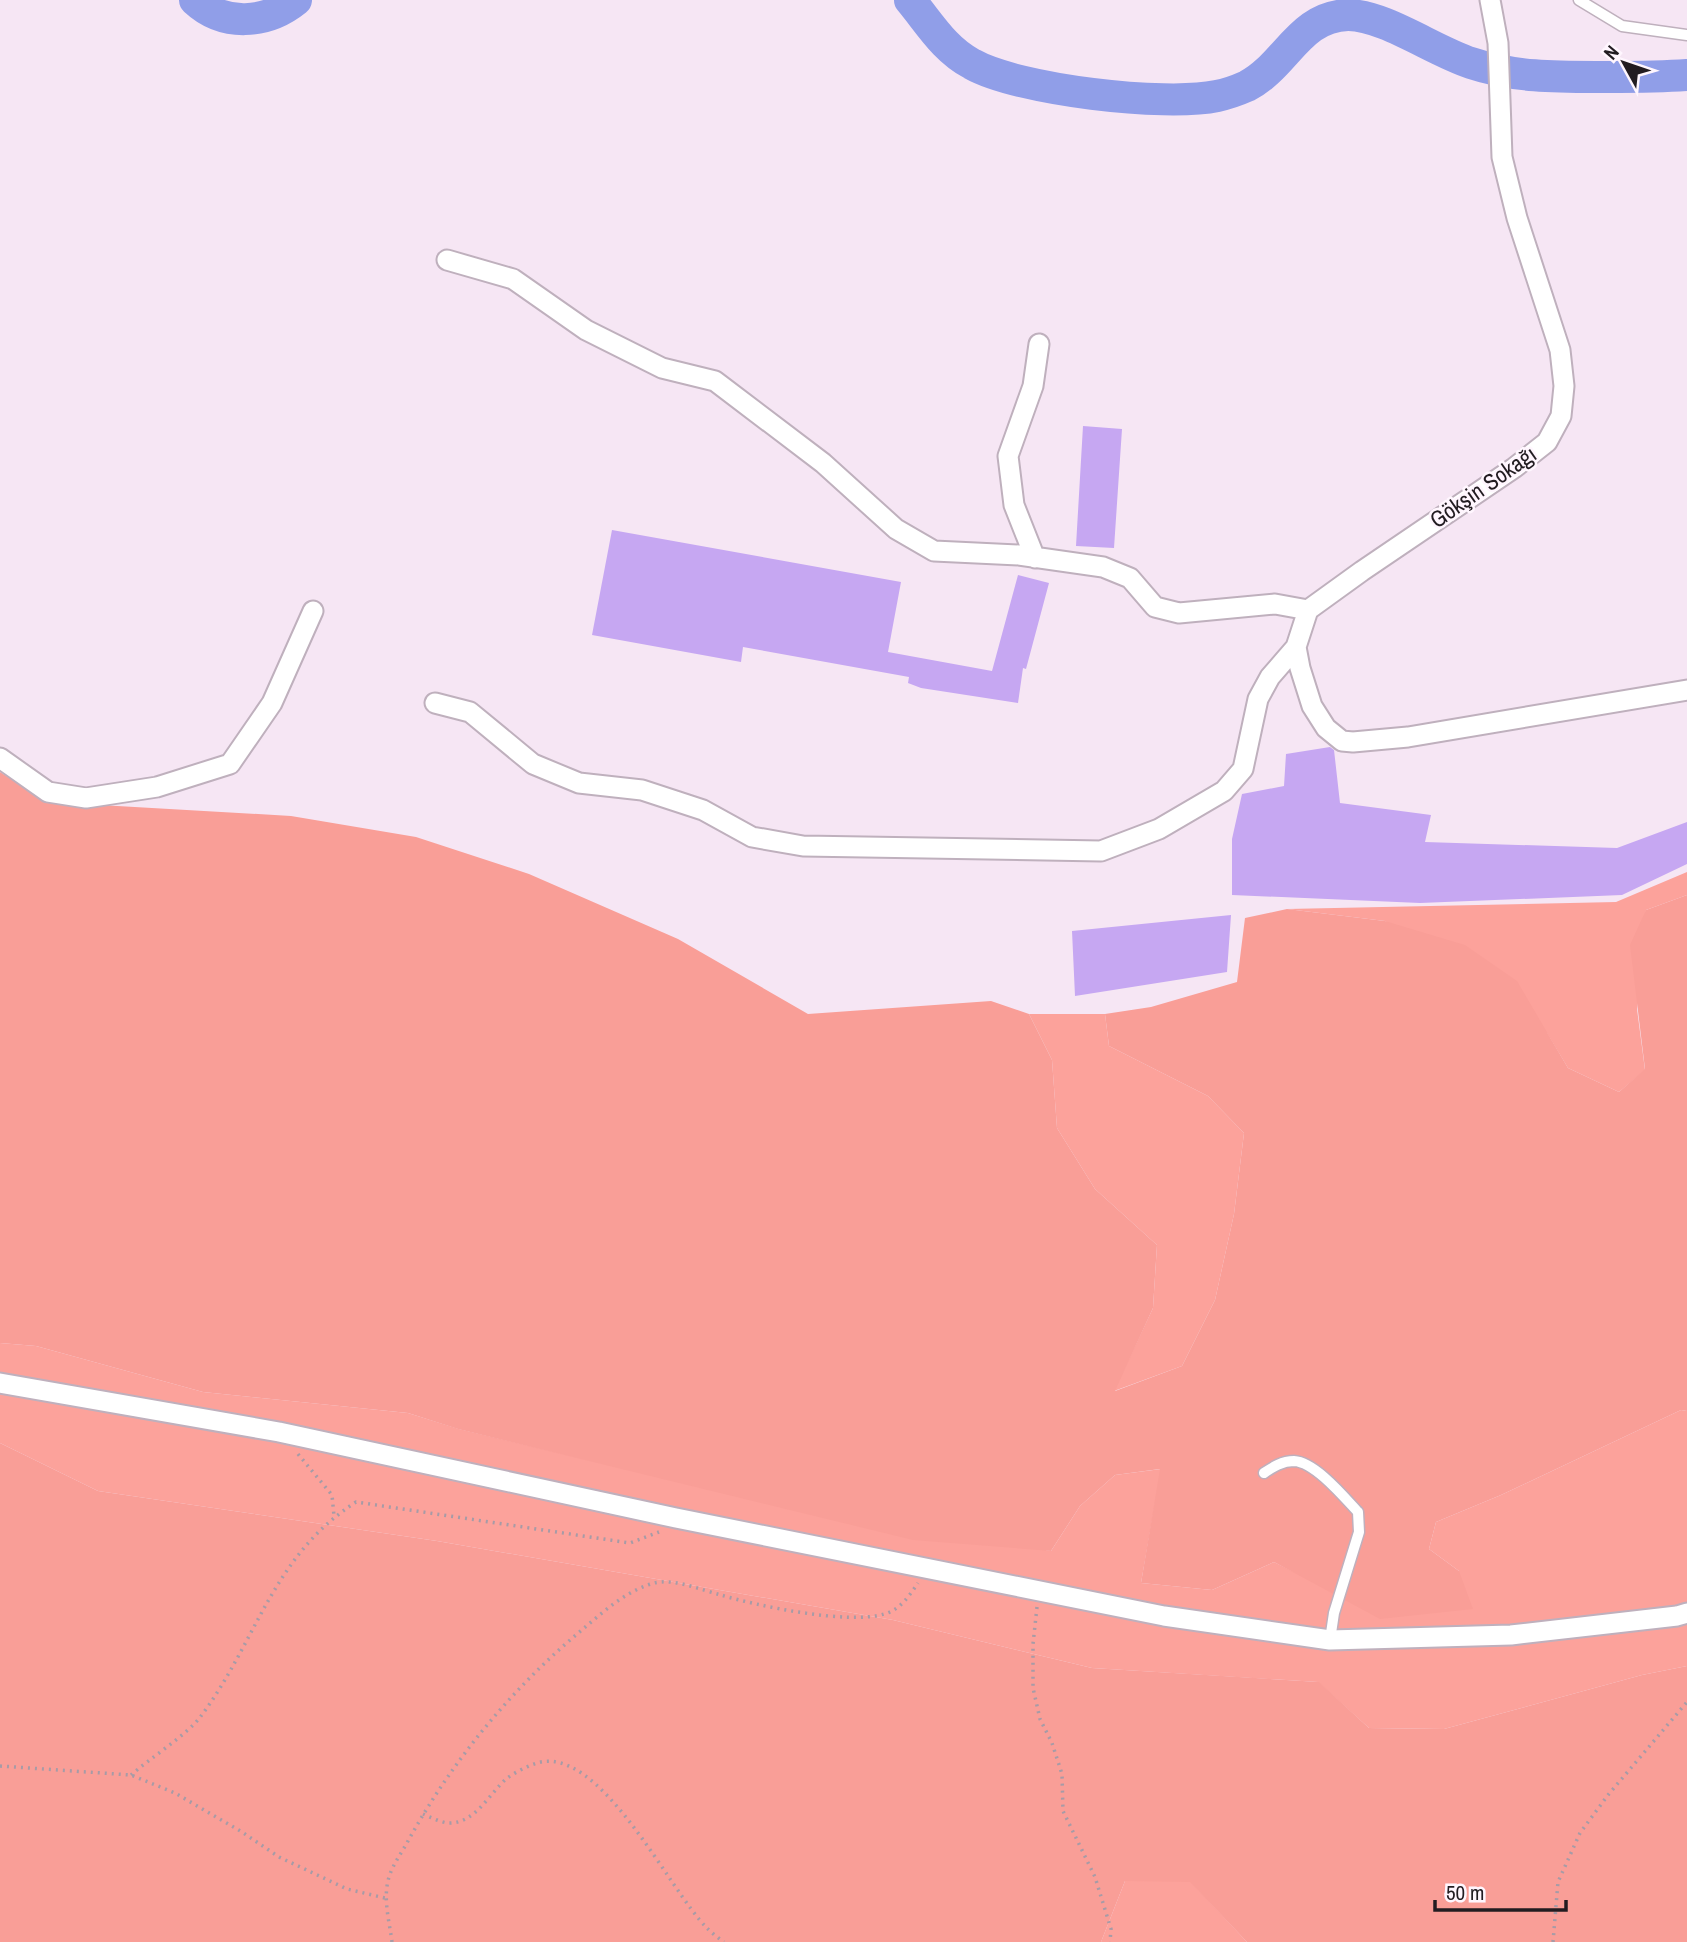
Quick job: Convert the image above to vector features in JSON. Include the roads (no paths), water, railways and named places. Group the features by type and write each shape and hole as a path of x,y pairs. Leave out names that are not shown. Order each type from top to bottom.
{"street":[{"name":"Gökşin Sokağı","path":"1308,610 1536,451 1547,442 1561,416 1564,386 1560,350 1517,218 1502,157 1498,43 1490,0"},
{"path":"435,703 470,712 533,764 579,782 642,790 703,810 752,836 803,846 1101,851 1159,829 1224,791 1243,769 1258,699 1270,677 1296,647 1308,610 1275,604 1179,613 1155,607 1130,578 1103,567 1035,558 934,551 896,529 823,463 715,381 662,368 586,330 513,279 447,260"},
{"path":"1035,558 1014,505 1008,456 1033,386 1039,344"},
{"path":"0,758 48,792 86,798 157,787 230,764 272,703 313,611"},
{"path":"1296,647 1312,706 1326,728 1342,741 1408,737 1687,690"},
{"path":"0,1383 279,1432 689,1521 1164,1616 1330,1640 1511,1635 1687,1613"}],"lane":[{"path":"1579,0 1622,26 1687,35"},
{"path":"1264,1473 1279,1463 1296,1461 1315,1470 1358,1512 1359,1532 1334,1613 1330,1640"}],"waterway":[{"path":"195,0 219,15 245,19 272,14 296,0"},
{"path":"910,0 945,43 972,64 1022,82 1129,98 1193,99 1217,96 1247,86 1261,77 1317,24 1348,15 1377,21 1471,63 1505,72 1573,77 1687,75"}]}
